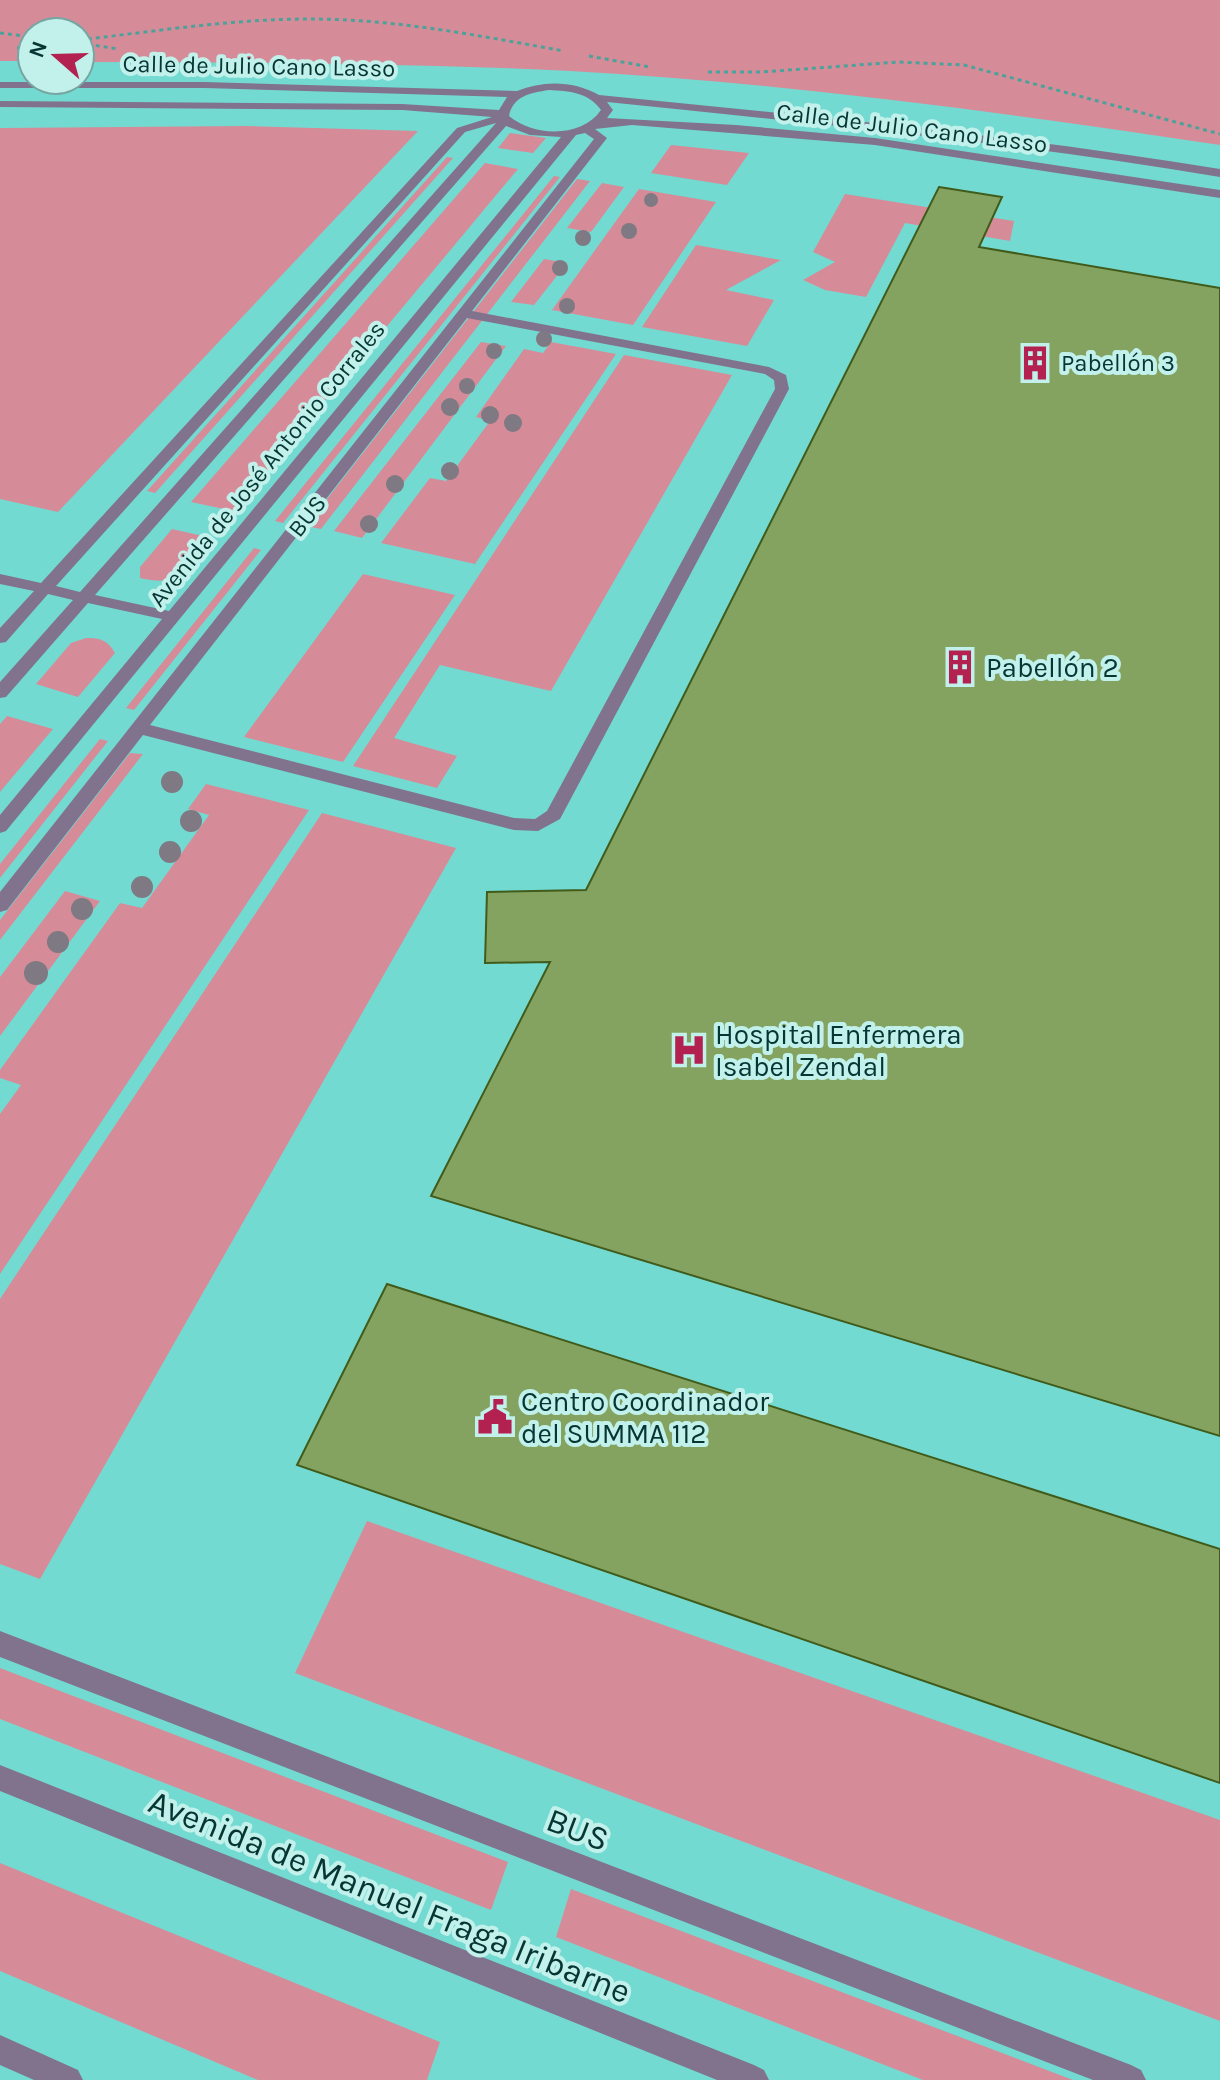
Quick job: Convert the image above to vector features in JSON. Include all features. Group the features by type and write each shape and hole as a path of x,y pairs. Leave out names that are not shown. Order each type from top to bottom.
{"street":[{"name":"Calle de Julio Cano Lasso","path":"0,85 204,85 517,94 560,87 599,98 922,131 1100,153 1220,173"},
{"name":"Avenida de José Antonio Corrales","path":"0,693 503,117 507,100 517,94"},
{"path":"586,128 607,110 599,98"},
{"name":"Calle de Julio Cano Lasso","path":"0,104 402,107 503,117 525,131 675,124 891,146 1087,171 1220,194"},
{"path":"0,638 461,130 503,117"},
{"name":"Avenida de José Antonio Corrales","path":"0,827 586,128"},
{"name":"BUS","path":"0,905 601,138 586,128"},
{"path":"139,728 514,824 538,825 554,815 782,389 781,378 769,371 466,314"},
{"path":"0,579 174,617"},
{"name":"BUS","path":"0,1644 1131,2080"},
{"name":"Avenida de Manuel Fraga Iribarne","path":"0,1778 754,2080"},
{"path":"0,2050 68,2080"}],"path":[{"path":"96,38 222,24 310,19 410,27 567,52"},
{"path":"580,54 657,68"},
{"path":"698,72 762,72 899,62 964,65 1220,134"}],"shaded area":[{"path":"0,0 1220,0 1220,145 896,100 652,76 386,65 96,62 96,16 16,16 16,61 0,61"},
{"path":"245,126 418,131 58,512 0,499 0,128"},
{"path":"510,133 546,138 533,153 498,148"},
{"path":"671,145 749,153 727,185 651,173"},
{"path":"447,157 453,158 155,493 147,491"},
{"path":"485,163 518,169 233,511 191,502"},
{"path":"554,176 560,177 283,523 275,521"},
{"path":"577,179 590,181 321,529 306,526"},
{"path":"602,183 624,187 591,232 567,228"},
{"path":"639,189 716,202 633,325 552,310"},
{"path":"845,194 1014,221 1010,241 905,223 866,297 825,290 803,280 835,262 813,252"},
{"path":"696,245 781,260 726,290 774,300 747,346 642,327"},
{"path":"544,259 567,263 534,305 511,302"},
{"path":"481,342 506,346 362,538 334,531"},
{"path":"551,342 616,354 475,564 381,543 430,478 446,481 490,421 476,417 524,349 543,353"},
{"path":"624,355 732,375 551,691 440,665 394,738 457,756 437,788 353,766"},
{"path":"172,529 212,538 189,567 175,578 140,578 140,567"},
{"path":"254,548 261,550 134,710 126,708"},
{"path":"363,574 455,595 343,762 244,737"},
{"path":"86,638 103,641 115,653 78,697 36,684 71,643"},
{"path":"7,716 53,729 0,792 0,724"},
{"path":"100,739 108,741 0,878 0,864"},
{"path":"130,753 143,754 0,940 0,920"},
{"path":"206,784 309,810 0,1274 0,1114 21,1085 0,1078 0,1070 120,903 142,908 209,815 188,809"},
{"path":"322,813 456,848 40,1579 0,1564 0,1299"},
{"path":"65,891 100,901 0,1036 0,977"},
{"path":"367,1521 1220,1820 1220,2021 295,1673"},
{"path":"0,1668 508,1862 491,1910 0,1719"},
{"path":"0,1863 440,2042 427,2080 258,2080 0,1971"},
{"path":"571,1889 1073,2080 923,2080 556,1937"}],"building":[{"path":"939,187 1002,197 979,247 1220,288 1220,1436 431,1196 550,962 485,963 487,892 586,890"},
{"path":"387,1284 1220,1549 1220,1783 297,1465"}],"place":[{"name":"Pabellón 3","path":"1035,363"},
{"name":"Pabellón 2","path":"960,667"},
{"name":"Hospital Enfermera Isabel Zendal","path":"689,1050"},
{"name":"Centro Coordinador del SUMMA 112","path":"495,1417"}]}
